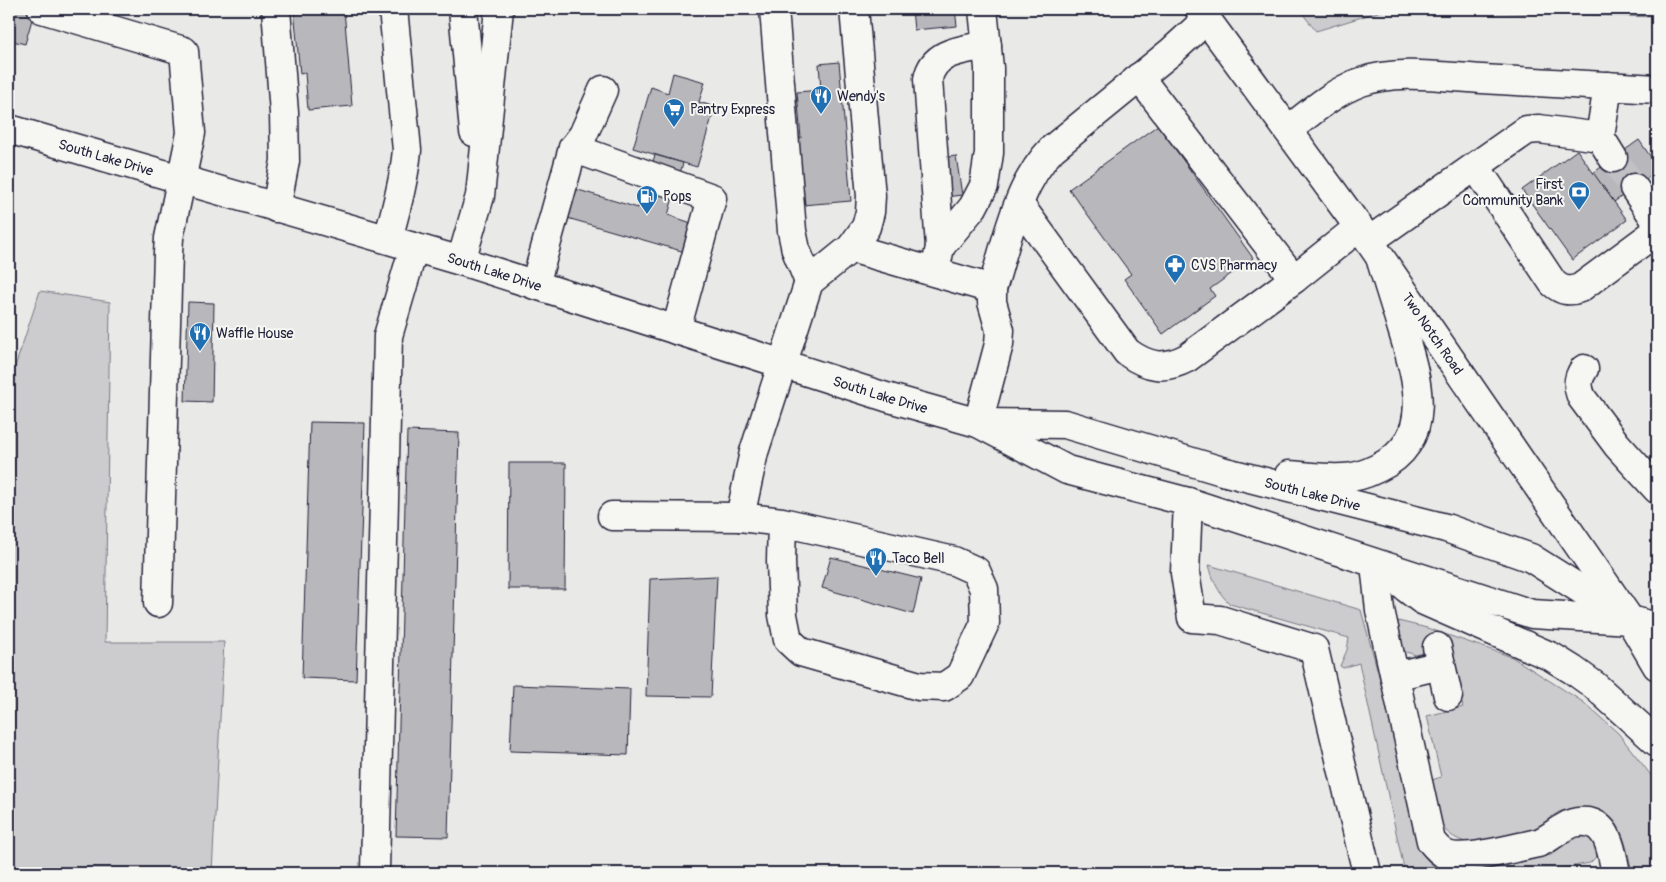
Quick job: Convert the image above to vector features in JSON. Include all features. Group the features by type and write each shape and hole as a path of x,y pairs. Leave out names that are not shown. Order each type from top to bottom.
{"main road":[{"path":"42,9 108,18 184,51 191,133 169,238 158,603"},
{"path":"276,9 286,161 276,208"},
{"path":"388,239 405,173 407,150 394,9"},
{"path":"463,9 480,196"},
{"path":"461,261 480,196 499,9"},
{"path":"774,9 792,231 796,250 809,282"},
{"path":"740,517 754,452 809,282 851,248 866,227 870,212 871,196 854,9"},
{"path":"938,260 973,207 984,186 989,153 989,68 983,9"},
{"path":"978,423 999,344 1000,330 992,302 992,288 1024,188 1040,162 1052,149 1139,77 1203,14"},
{"name":"Two Notch Road","path":"1203,14 1369,242 1630,620 1657,666"},
{"path":"938,260 928,80 930,69 935,63 949,54 986,45"},
{"path":"1288,130 1322,103 1349,87 1389,76 1430,76 1657,89"},
{"path":"1139,77 1294,279"},
{"path":"1019,204 1127,352 1139,360 1150,364 1162,366 1176,364 1187,358 1294,279 1369,242 1527,130 1539,129 1606,148 1608,86"},
{"path":"535,285 573,148 583,135 603,90"},
{"name":"South Lake Drive","path":"9,129 461,261 886,397 978,423 1067,470 1188,502 1532,614 1630,620 1657,627"},
{"path":"573,148 712,198 676,330"},
{"path":"1476,167 1553,283 1564,290 1571,291 1580,288 1657,231"},
{"path":"1634,188 1657,222"},
{"path":"1222,471 1343,478 1368,473 1387,463 1402,451 1411,435 1415,422 1419,401 1418,392 1415,374 1369,242"},
{"path":"376,870 388,336 414,247"},
{"path":"851,248 938,260 992,288"},
{"path":"1584,369 1578,382 1582,398 1617,445 1657,489"},
{"name":"South Lake Drive","path":"978,423 1065,424 1222,471 1446,528 1531,558 1630,620"},
{"path":"1188,502 1184,573 1192,618 1220,620 1314,649 1366,873"},
{"path":"612,516 740,517 782,522 954,561 976,571 984,589 984,623 960,676 944,687 919,686 801,652 788,640 783,615 782,522"},
{"path":"1375,564 1380,610 1431,841 1437,848 1451,856 1473,856 1538,843 1574,822 1592,823 1606,834 1616,873"},
{"path":"1375,564 1422,600 1552,657 1573,670 1594,685 1657,742"},
{"path":"1395,676 1439,656 1448,696"}],"shaded area":[{"path":"1299,9 1388,9 1316,31"},
{"path":"1465,9 1657,9 1657,17 1488,12"},
{"path":"40,291 110,302 105,642 224,642 212,873 9,873 9,385"},
{"path":"1209,565 1361,610 1384,694 1418,846 1430,863 1449,873 1405,873 1359,663 1343,668 1340,666 1347,650 1349,638 1230,604 1216,586"},
{"path":"1398,621 1427,628 1512,657 1583,702 1618,733 1657,783 1657,873 1632,873 1625,843 1618,826 1607,815 1592,810 1574,809 1559,812 1531,829 1491,840 1466,842 1448,833 1440,819 1432,780 1441,777 1427,716 1463,707 1446,640 1423,644 1423,653 1416,655 1406,652 1401,645"},
{"path":"1582,835 1591,837 1598,848 1597,856 1590,863 1538,873 1472,873 1551,855 1574,837"}],"building":[{"path":"9,9 35,9 25,44 9,40"},
{"path":"294,9 344,9 352,106 308,110 305,73 300,74"},
{"path":"912,9 955,9 957,26 914,30"},
{"name":"Wendy's","path":"839,62 851,201 802,205 796,139 801,138 797,92 821,90 819,64"},
{"name":"Pantry Express","path":"673,73 705,82 699,102 715,107 697,167 633,148 651,87 668,93"},
{"name":"CVS Pharmacy","path":"1158,125 1253,258 1210,289 1215,296 1163,334 1124,279 1131,274 1069,189"},
{"path":"1639,140 1657,166 1657,171 1614,202 1593,173"},
{"name":"First Community Bank","path":"1577,150 1627,220 1572,260 1522,190"},
{"path":"655,155 683,163 668,215 700,226 692,254 557,215 565,186 638,208"},
{"path":"956,156 962,195 945,197 941,158"},
{"name":"Waffle House","path":"188,302 214,303 212,402 185,401"},
{"path":"310,422 365,423 356,680 302,678"},
{"path":"407,431 459,433 448,837 396,836"},
{"path":"509,463 566,463 565,589 508,589"},
{"path":"831,557 921,579 913,614 822,588"},
{"path":"717,576 711,697 646,696 650,579"},
{"path":"513,685 630,689 628,755 510,751"}],"tunnel":[{"path":"1613,158 1634,188"}],"place":[{"name":"Wendy's","path":"821,115"},
{"name":"Pantry Express","path":"674,128"},
{"name":"First Community Bank","path":"1579,211"},
{"name":"Pops","path":"647,215"},
{"name":"CVS Pharmacy","path":"1175,284"},
{"name":"Waffle House","path":"200,352"},
{"name":"Taco Bell","path":"876,577"}]}
